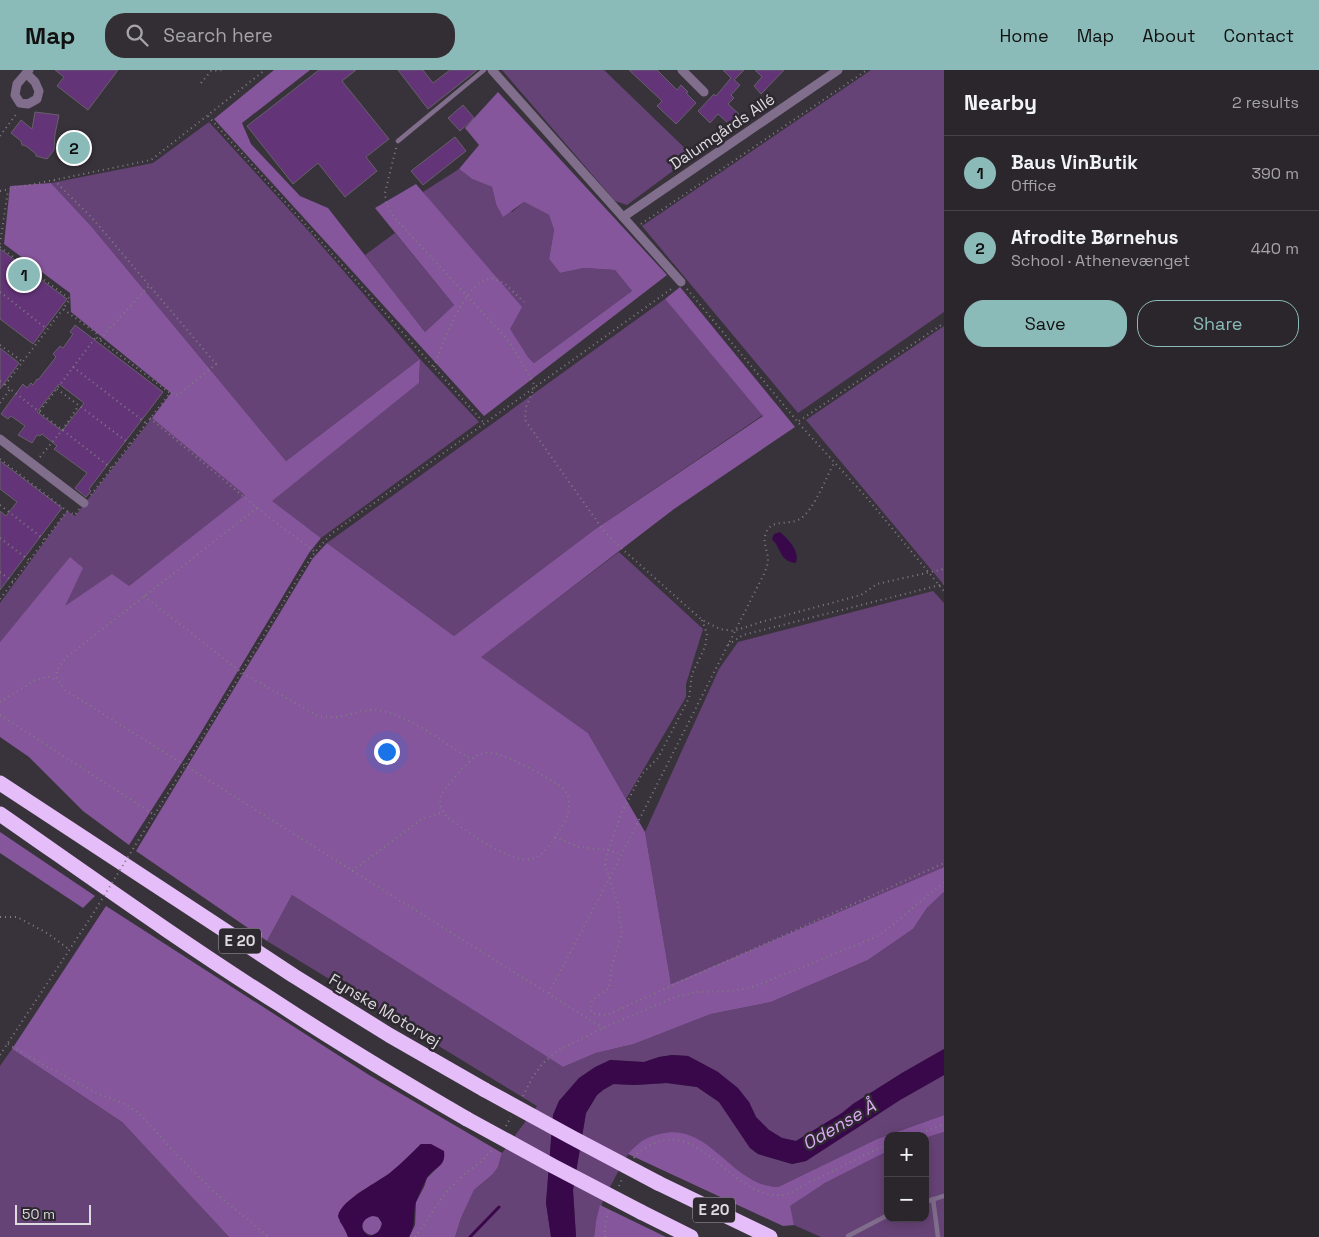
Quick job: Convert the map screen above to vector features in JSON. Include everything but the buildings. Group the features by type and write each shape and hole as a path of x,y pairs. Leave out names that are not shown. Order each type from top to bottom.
{"highway":[{"name":"Fynske Motorvej","path":"0,783 294,976 389,1035 571,1138 658,1183 770,1237"},
{"name":"E 20","path":"0,814 94,880 277,1003 371,1063 553,1166 691,1237"}],"street":[{"path":"492,70 681,282"},
{"path":"682,70 704,92"},
{"name":"Dalumgårds Allé","path":"623,217 838,70"},
{"path":"27,72 36,82 39,91 37,99 28,104 20,103 15,95 17,84 27,72"},
{"path":"0,439 84,503"}],"lane":[{"path":"398,141 484,70"},
{"path":"929,1200 944,1196"},
{"path":"933,1199 938,1237"},
{"path":"848,1236 884,1217"}],"path":[{"path":"201,83 211,70 225,70"},
{"path":"0,191 151,160 265,70"},
{"path":"634,228 867,70"},
{"path":"0,136 20,109 22,103"},
{"path":"208,116 484,423"},
{"path":"398,141 385,194 386,203 393,216 507,339 535,386"},
{"path":"54,180 93,219 216,364 178,394 170,393 99,340 96,337 96,333 63,309"},
{"path":"5,385 70,299 0,246 8,189"},
{"path":"434,367 450,329 468,297 483,280 492,278 504,283 524,302"},
{"path":"0,1055 91,917 315,552 331,534 681,282 799,422 867,498 944,591"},
{"path":"99,340 149,286"},
{"path":"0,292 47,329"},
{"path":"799,422 944,322"},
{"path":"40,412 96,337"},
{"path":"0,345 22,362"},
{"path":"73,367 146,423"},
{"path":"0,381 111,468"},
{"path":"535,386 526,407 525,420 604,531 702,620 720,629 734,631 861,595 877,584 944,569"},
{"path":"0,403 10,389"},
{"path":"57,389 130,444"},
{"path":"0,459 67,511 75,515 170,393"},
{"path":"34,464 63,429 79,405"},
{"path":"150,418 257,508 315,552"},
{"path":"548,993 609,879 765,572 768,561 765,534 774,524 797,521 804,516 834,462"},
{"path":"0,506 46,540"},
{"path":"57,680 56,673 59,666 68,656 257,508"},
{"path":"0,599 67,511"},
{"path":"0,538 30,561"},
{"path":"0,572 13,582"},
{"path":"726,646 743,636 944,584"},
{"path":"144,596 242,672 318,716 330,718 377,710 397,714 472,759"},
{"path":"702,620 707,634 692,674 689,698 658,758 642,774 622,812 608,850 605,865 618,904 622,933 612,965 609,988 592,1000 590,1008 593,1014 607,1015 944,863"},
{"path":"0,702 35,680 49,676 57,680 65,690 603,1028"},
{"path":"0,715 154,814"},
{"path":"482,753 494,753 556,783 566,792 570,804 566,820 556,837 536,858 525,860 509,857 447,816 444,812 441,807 441,798 452,781 472,759 482,753"},
{"path":"352,871 422,819 444,812"},
{"path":"556,837 579,847 608,850 621,854"},
{"path":"519,1103 532,1078 557,1051 603,1028 675,997 697,992 751,988 876,937 890,928 916,904 944,883"},
{"path":"0,917 16,917 47,933 70,950"},
{"path":"8,1044 99,1094 125,1104 141,1115 213,1191 269,1237"},
{"path":"506,1127 514,1111"},
{"path":"923,1132 944,1124"},
{"path":"631,1163 636,1154 658,1140 678,1140 699,1148 746,1184 765,1194 783,1196 884,1146"},
{"path":"415,1237 446,1191 492,1152 497,1144"},
{"path":"618,1188 626,1171"},
{"path":"605,1237 605,1226 611,1204"}],"shaded area":[{"path":"274,70 310,70 242,123 251,144 300,196 328,208 425,332 454,305 375,208 416,184 522,307 510,329 534,363 632,291 615,270 584,268 560,273 549,259 554,230 549,215 524,202 503,217 496,204 492,187 472,179 459,169 479,145 465,128 498,92 667,275 484,416 214,119"},
{"path":"502,70 604,70 693,156 627,205 615,201"},
{"path":"871,70 944,70 944,312 798,413 642,226"},
{"path":"209,122 314,237 420,359 286,461 91,226 51,183 153,163"},
{"path":"459,169 472,179 492,187 496,204 512,212 524,202 549,215 554,230 549,259 560,273 584,268 615,270 632,291 534,363 509,329 423,192"},
{"path":"51,183 91,226 286,461 420,359 419,383 272,501 321,538 309,553 197,739 129,845 83,811 29,757 0,737 0,642 70,557 83,568 65,606 112,574 129,586 245,495 152,418 171,393 71,312 70,293 4,244 10,186"},
{"path":"395,233 454,305 425,332 365,255"},
{"path":"680,287 795,427 674,509 481,657 588,733 645,832 671,984 944,867 944,892 927,908 913,929 868,960 771,1002 711,1014 634,1044 596,1053 563,1067 292,895 267,941 136,851 313,558 327,543 454,636 594,530 763,416 665,299"},
{"path":"665,299 763,415 594,530 454,636 327,543"},
{"path":"944,326 944,585 806,420"},
{"path":"420,359 479,422 321,538 271,501 419,383"},
{"path":"152,418 246,495 129,586 64,607 70,558 0,642 0,603 67,511 75,516"},
{"path":"619,552 703,629 686,684 686,697 626,799 588,733 480,657"},
{"path":"933,591 944,603 944,867 671,984 645,832 719,669 738,642"},
{"path":"0,832 95,896 83,908 0,853"},
{"path":"944,892 944,1049 902,1073 796,1141 782,1138 769,1130 756,1117 749,1102 718,1072 688,1056 672,1055 644,1062 610,1060 579,1078 559,1101 553,1115 546,1203 551,1237 455,1237 461,1218 474,1190 493,1174 498,1167 502,1153 537,1106 267,941 292,895 563,1067 596,1053 634,1044 711,1014 771,1002 868,960 913,929 927,908"},
{"path":"106,906 369,1075 502,1153 498,1167 493,1174 474,1190 461,1218 455,1237 409,1237 415,1225 416,1202 427,1178 438,1167 431,1144 421,1144 392,1172 357,1194 341,1212 340,1222 344,1226 348,1237 229,1237 122,1122 12,1049"},
{"path":"12,1049 122,1122 229,1237 0,1237 0,1066"},
{"path":"944,1075 944,1115 897,1132 884,1132 884,1136 778,1187 761,1184 745,1176 705,1143 690,1136 673,1133 648,1139 634,1147 621,1166 600,1208 594,1237 576,1237 573,1190 586,1113 597,1095 614,1084 666,1083 697,1087 719,1102 750,1148 758,1154 792,1164 806,1161 900,1100"},
{"path":"944,1115 944,1132 929,1137 929,1132 897,1132"},
{"path":"944,1132 944,1237 821,1237 794,1225 789,1206 825,1183 884,1153 884,1222 929,1222 929,1137"},
{"path":"677,1133 693,1137 707,1145 733,1166 761,1184 778,1187 884,1136 884,1153 825,1183 790,1206 794,1225 783,1226 628,1154 638,1144 650,1137 660,1134"},
{"path":"600,1205 666,1237 594,1237"},
{"path":"372,1215 379,1218 382,1225 379,1232 372,1235 365,1232 362,1225 365,1218"}],"water":[{"path":"780,532 795,550 796,563 786,560 772,539 774,534"},
{"name":"Odense Å","path":"944,1049 944,1075 900,1100 806,1161 792,1164 758,1154 750,1148 719,1102 697,1087 667,1083 613,1084 597,1095 586,1113 573,1190 576,1237 551,1237 546,1203 553,1115 559,1101 579,1078 595,1067 610,1060 644,1062 672,1055 688,1056 718,1072 738,1088 749,1102 756,1117 769,1130 782,1138 796,1141 902,1073"},
{"path":"421,1144 431,1144 444,1151 444,1156 442,1163 428,1176 415,1204 413,1225 409,1237 348,1237 338,1218 346,1203 392,1171","holes":["373,1216 378,1217 382,1223 377,1233 370,1236 366,1234 362,1225 366,1219"]}],"waterway":[{"path":"470,1237 499,1207"}],"place":[{"name":"Afrodite Børnehus","path":"74,148"},
{"name":"Baus VinButik","path":"24,275"}]}
